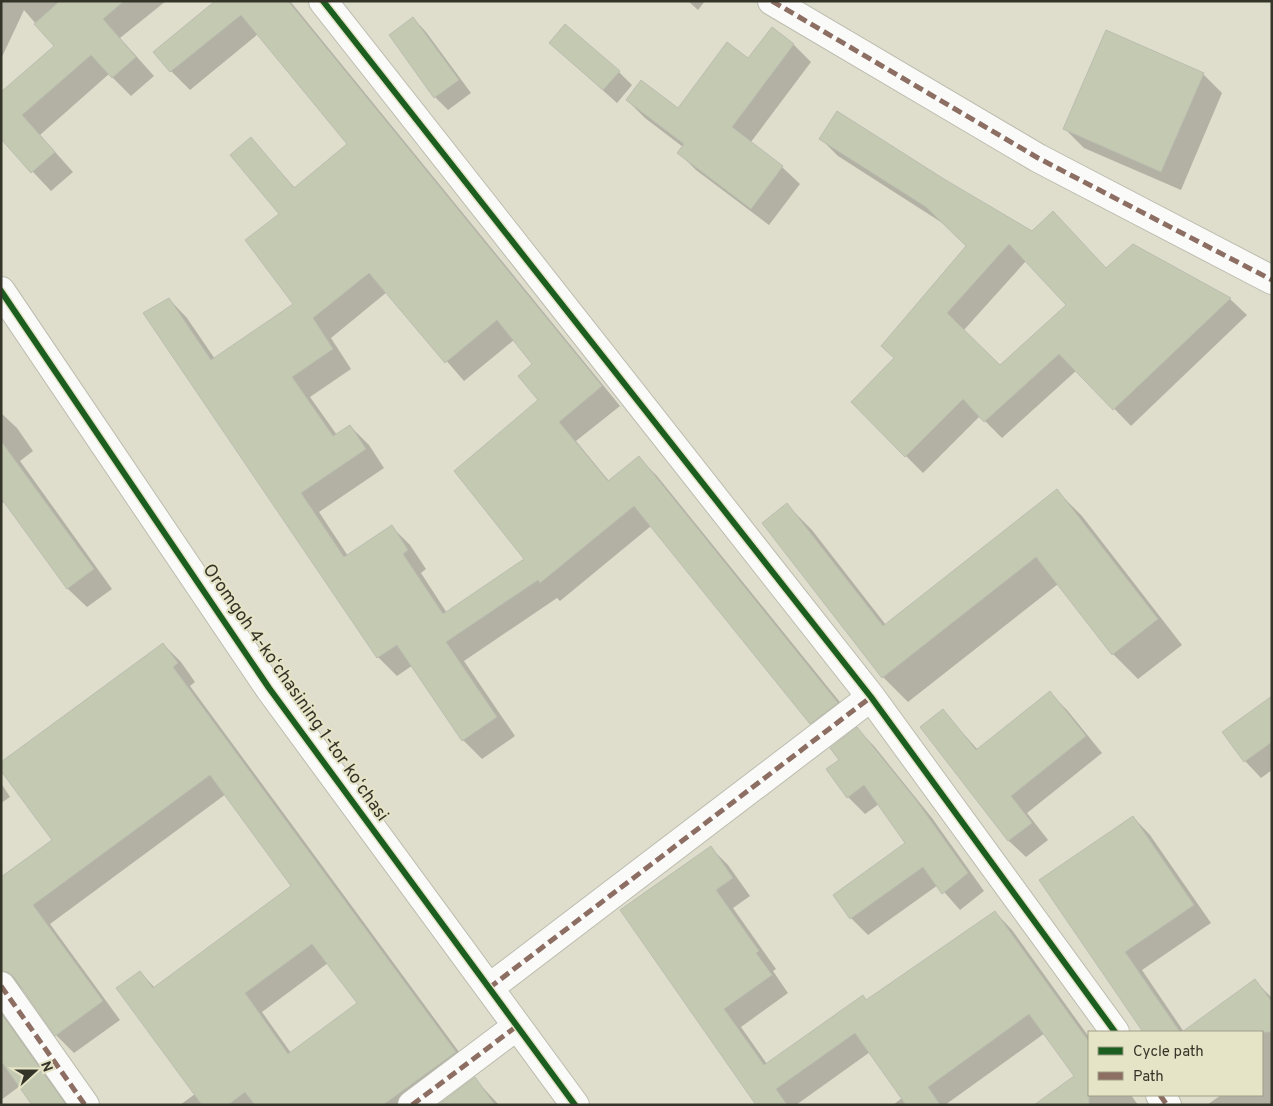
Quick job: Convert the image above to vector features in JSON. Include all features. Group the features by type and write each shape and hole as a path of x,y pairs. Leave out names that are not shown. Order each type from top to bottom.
{"street":[{"path":"323,1 871,696 1113,1031"},
{"path":"772,1 1038,158 1272,280"},
{"name":"Oromgoh 4-koʻchasining 1-tor koʻchasi","path":"1,291 269,688 575,1105"},
{"path":"489,988 871,696"},
{"path":"1,986 85,1105"},
{"path":"412,1105 517,1026"}],"building":[{"path":"60,1 124,1 103,19 136,57 112,78 91,55 22,115 55,152 31,173 1,139 1,92 54,46 34,24"},
{"path":"215,1 288,1 602,386 559,422 608,481 639,456 838,703 810,724 634,506 540,583 538,580 446,642 497,717 462,741 397,645 377,658 143,313 169,298 211,360 293,304 245,240 279,214 230,155 251,137 294,188 347,144 241,15 170,72 153,52","holes":["369,273 445,363 497,320 532,364 518,376 538,400 454,471 524,559 443,614 403,554 408,550 392,525 344,557 301,493 366,449 350,425 333,436 292,377 333,349 313,318"]},
{"path":"413,17 459,80 434,98 389,35"},
{"path":"565,24 620,71 603,90 549,43"},
{"path":"772,27 794,44 732,127 783,166 751,209 677,153 684,144 626,100 641,80 678,108 727,42 748,58"},
{"path":"1106,30 1204,73 1161,172 1063,129"},
{"path":"837,111 944,179 1032,231 1053,211 1106,268 1133,244 1231,298 1113,410 1059,354 984,422 963,399 905,457 851,402 894,358 881,346 966,246 926,207 819,139","holes":["1009,244 1066,305 1000,365 947,313"]},
{"path":"1,441 94,569 67,589 1,498"},
{"path":"1057,489 1158,619 1112,655 1036,557 882,678 762,523 787,503 883,626"},
{"path":"163,643 178,663 173,667 456,1052 383,1105 255,1105 245,1092 228,1105 202,1105 116,988 140,971 153,988 291,886 210,775 33,905 103,1001 55,1036 14,977 8,972 1,971 1,877 52,840 1,771 1,762","holes":["312,944 357,1003 288,1054 245,993"]},
{"path":"1050,691 1086,736 1011,796 1032,823 1008,841 920,727 943,709 976,750"},
{"path":"1272,696 1272,742 1244,762 1222,732"},
{"path":"857,727 916,800 968,873 942,894 923,867 850,919 833,895 905,843 864,785 847,798 826,769 839,760 830,748"},
{"path":"1133,816 1194,905 1125,952 1179,1031 1142,1031 1039,880"},
{"path":"711,846 733,878 716,890 759,951 756,953 772,975 724,1009 764,1065 863,995 866,1000 995,911 1088,1041 1089,1105 1034,1105 1074,1076 1029,1014 928,1087 940,1105 906,1105 855,1033 776,1089 787,1105 756,1105 620,910"},
{"path":"1255,979 1272,1002 1272,1032 1183,1031"},
{"path":"1,1013 66,1105 32,1105 1,1061"},
{"path":"475,1077 495,1105 438,1105"}],"marked path":[{"path":"772,1 1038,158 1272,280"},
{"path":"489,988 871,697"},
{"path":"1,986 85,1105"},
{"path":"412,1105 517,1026"},
{"path":"1161,1096 1167,1105"}],"cycle path":[{"path":"323,1 871,697 1114,1031"},
{"path":"1,291 269,688 575,1105"}]}
